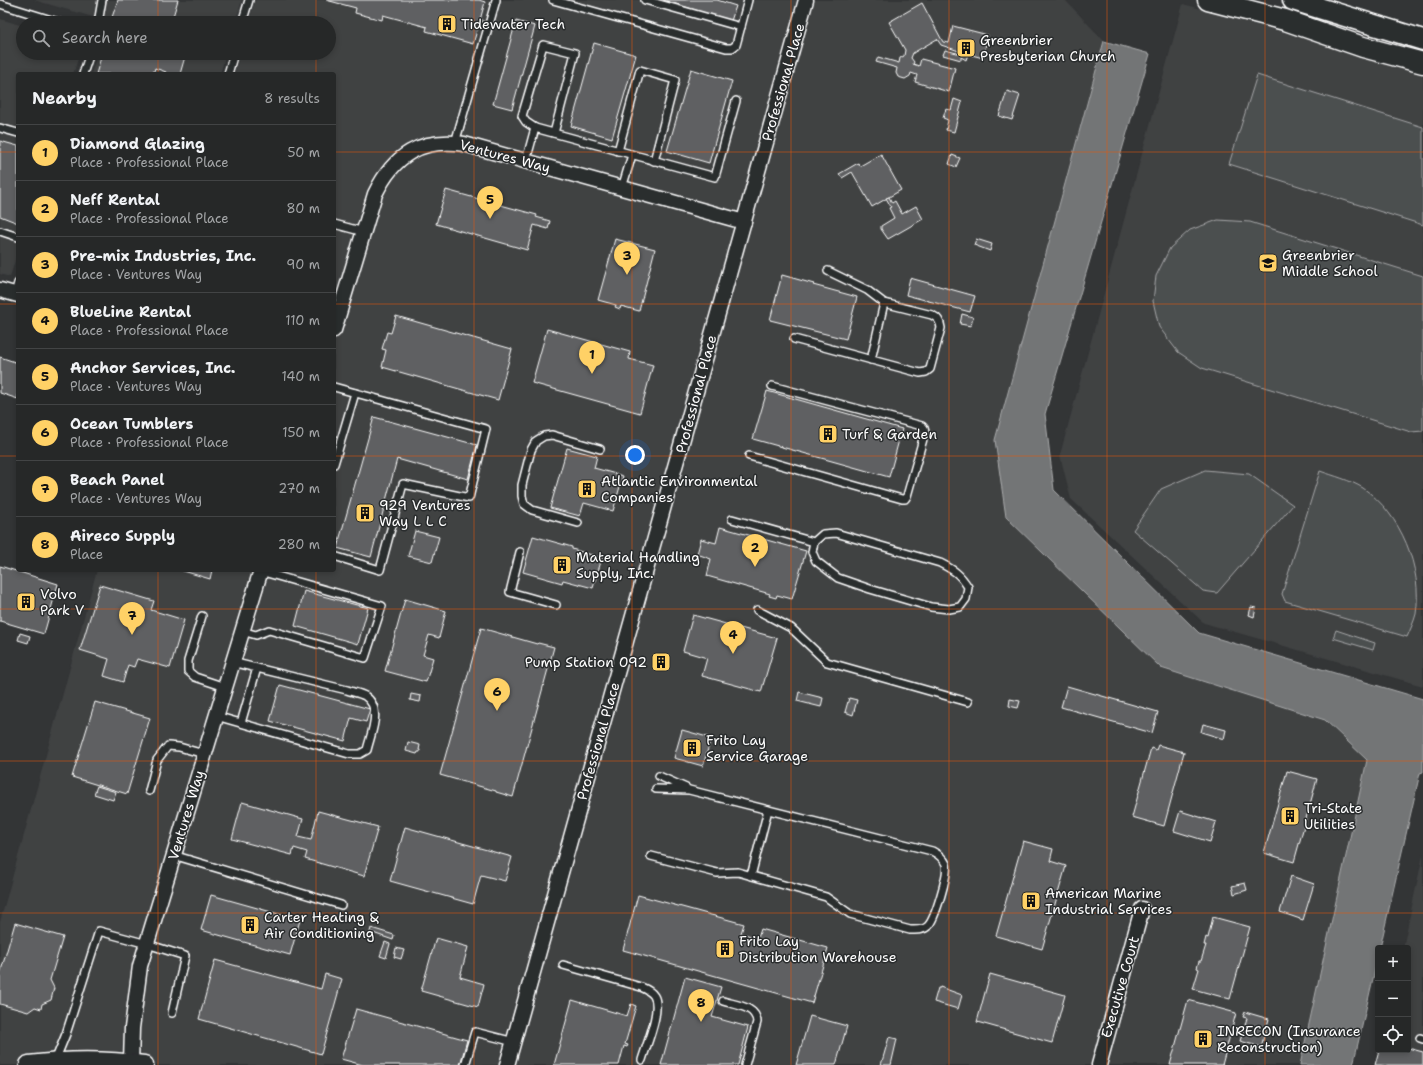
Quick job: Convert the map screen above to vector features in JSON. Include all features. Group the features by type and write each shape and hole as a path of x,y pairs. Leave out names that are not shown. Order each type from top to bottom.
{"main road":[{"path":"1208,0 1284,20 1362,47 1423,63"},
{"path":"1293,0 1323,4 1423,40"}],"street":[{"name":"Professional Place","path":"507,1065 806,0"},
{"path":"1316,31 1323,4"},
{"name":"Ventures Way","path":"336,323 375,194 383,178 394,164 403,156 432,144 447,142 464,144 744,222"},
{"path":"0,290 16,291"},
{"name":"Ventures Way","path":"138,1064 132,1028 140,966 261,572"},
{"name":"Executive Court","path":"1099,1065 1142,909"},
{"path":"29,1065 55,1062 90,1061 138,1064"}],"lane":[{"path":"99,16 102,0"},
{"path":"244,16 249,0"},
{"path":"455,143 496,0"},
{"path":"553,0 726,48 732,48 736,45 748,0"},
{"path":"645,0 741,27"},
{"path":"0,4 38,16"},
{"path":"554,133 575,53 542,45 522,116 526,122 535,128 716,177 736,101"},
{"path":"84,72 88,60"},
{"path":"229,72 232,60"},
{"path":"618,151 640,70 675,80 654,161"},
{"path":"0,128 16,133"},
{"path":"526,162 535,128"},
{"path":"622,188 632,155"},
{"path":"336,225 364,232"},
{"path":"0,231 16,235"},
{"path":"794,339 920,373 926,372 930,369 941,328 937,318 932,315 884,303 867,290 828,271"},
{"path":"871,360 884,303"},
{"path":"749,456 902,499 905,499 908,496 925,432 922,426 772,386"},
{"path":"336,388 486,429 469,498 403,484 380,570 336,557"},
{"path":"336,457 355,393"},
{"path":"578,523 532,510 524,504 522,484 531,450 536,441 544,436 552,435 600,449"},
{"path":"732,519 814,542"},
{"path":"836,533 940,563 953,569 961,576 968,587 966,599 960,607 949,609 931,607 838,578 816,561 812,552 814,542 823,534 836,533"},
{"path":"520,552 510,592 556,605"},
{"path":"242,631 256,634 269,630 365,658 382,606 264,572"},
{"path":"757,610 791,628 827,662 968,702"},
{"path":"202,616 188,661 188,671 195,677 225,687"},
{"path":"216,716 349,754 360,754 367,750 375,713 372,703 364,696 232,662"},
{"path":"241,723 257,668"},
{"path":"149,791 157,760 168,746 179,747 204,754"},
{"path":"651,856 717,873 738,872 826,897 850,914 910,930 919,930 927,927 933,919 945,876 946,864 941,856 932,851 689,790 659,776"},
{"path":"656,789 689,790"},
{"path":"751,876 768,810"},
{"path":"173,855 341,905"},
{"path":"55,1062 66,1034 99,931 184,956 172,1013"},
{"path":"563,965 641,987 649,991 654,996 657,1009 642,1060"},
{"path":"723,1001 748,1008 754,1012 757,1017 757,1022 745,1065"},
{"path":"465,1065 475,1032 514,1042"}],"shaded area":[{"path":"34,0 242,0 237,16 90,16"},
{"path":"255,0 1065,0 1104,41 995,440 1161,668 1325,720 1367,760 1300,1065 0,1065 0,922 96,572 336,572 336,72 235,72 238,60 336,60 336,16 250,16"},
{"name":"Greenbrier Middle School","path":"1183,4 1423,71 1423,686 1204,623 1071,499 1060,455"},
{"path":"0,19 16,24 16,60 78,60 74,72 16,72 16,257 10,277 0,274"},
{"path":"1104,41 1150,54 1045,414 1054,490 1199,633 1423,699 1423,772 1420,773 1381,945 1375,945 1375,970 1353,1065 1300,1065 1367,760 1325,720 1161,668 1006,517 995,440"},
{"path":"96,60 224,60 221,72 92,72"},
{"path":"1257,75 1423,127 1423,225 1229,164"},
{"path":"1218,220 1250,222 1423,276 1423,431 1411,432 1202,368 1178,352 1159,327 1153,301 1156,276 1170,248 1190,230"},
{"path":"1205,470 1249,474 1293,505 1217,593 1203,591 1133,530 1161,489"},
{"path":"1320,471 1347,480 1363,488 1388,512 1398,527 1412,561 1416,579 1416,614 1407,637 1285,601 1282,594"},
{"path":"1336,630 1375,643 1373,650 1333,638"},
{"path":"1423,855 1423,1065 1377,1065 1402,1053 1411,1053 1411,945 1404,945"}],"building":[{"path":"118,0 178,0 173,16 112,16"},
{"name":"Tidewater Tech","path":"326,0 479,0 485,2 480,20 483,20 481,28 478,27 473,44 426,31 427,27 383,15 382,20 355,13 356,8"},
{"path":"663,0 717,0 736,6 731,21"},
{"name":"Greenbrier Presbyterian Church","path":"922,3 943,42 949,43 953,26 988,35 983,58 968,54 966,60 961,57 961,60 943,55 945,50 961,54 962,52 941,45 937,39 913,53 911,58 914,62 913,64 919,66 921,59 955,68 949,92 915,82 917,75 911,73 910,76 905,79 898,77 896,73 897,68 876,62 878,57 899,63 900,58 904,56 905,50 889,22"},
{"path":"516,21 535,26 512,109 493,104"},
{"path":"594,43 636,55 612,138 571,126"},
{"path":"100,60 184,60 181,72 166,72 155,68 154,72 97,72"},
{"path":"691,69 732,81 709,163 667,151"},
{"path":"1007,91 1020,95 1012,120 999,116"},
{"path":"954,99 962,102 954,132 946,130 948,120 943,118 946,109 951,110"},
{"path":"0,141 16,145 16,222 0,216"},
{"path":"881,154 901,190 872,207 852,172 842,178 839,174 858,163 860,166"},
{"path":"952,155 960,158 956,167 949,164"},
{"path":"446,190 537,215 536,217 550,221 548,229 534,225 527,250 436,224"},
{"path":"889,197 892,203 895,201 902,214 916,206 923,219 888,239 881,229 881,226 894,218 889,208 891,207 886,198"},
{"path":"615,239 655,249 639,311 621,306 620,309 615,307 616,305 598,300"},
{"path":"976,239 992,244 990,251 974,245"},
{"path":"782,275 857,297 846,339 770,320"},
{"path":"910,278 975,296 970,312 906,295"},
{"path":"962,314 973,317 971,326 960,324"},
{"path":"396,316 512,349 498,400 382,367 386,350 382,349 387,332 391,333"},
{"path":"547,329 630,352 629,359 653,365 640,413 532,383"},
{"path":"0,357 16,362 16,398 0,393"},
{"name":"Turf & Garden","path":"767,391 902,429 889,477 753,439"},
{"name":"929 Ventures Way L L C","path":"374,417 477,445 468,479 397,459 371,557 337,548"},
{"name":"Atlantic Environmental Companies","path":"567,448 597,456 594,468 623,476 613,511 584,503 580,516 550,508"},
{"path":"720,527 806,551 792,599 777,595 776,598 769,596 770,594 707,576 711,559 697,554 701,539 716,543"},
{"path":"415,531 439,537 432,562 408,556"},
{"name":"Material Handling Supply, Inc.","path":"533,536 572,547 572,549 602,558 593,588 563,580 562,583 523,572"},
{"name":"Volvo Park V","path":"0,566 58,584 44,634 0,621"},
{"path":"187,572 212,572 210,579"},
{"path":"100,585 154,601 151,610 184,620 170,668 137,659 134,667 128,665 123,682 104,676 109,659 80,650"},
{"path":"304,591 368,608 358,644 295,626"},
{"path":"405,599 446,611 439,638 429,635 423,655 433,658 426,682 385,671"},
{"path":"1251,607 1256,608 1254,617 1249,615"},
{"path":"693,615 777,638 761,692 702,676 707,658 683,651"},
{"path":"481,628 537,644 554,647 513,797 440,775"},
{"path":"20,633 30,636 28,643 18,640"},
{"name":"Pump Station 092","path":"657,656 667,659 665,669 655,666"},
{"path":"280,685 370,709 366,722 351,718 345,741 270,721"},
{"path":"1067,686 1158,712 1152,733 1061,707"},
{"path":"799,692 823,698 821,707 797,701"},
{"path":"411,694 421,696 420,702 410,700"},
{"path":"849,698 857,700 853,715 845,712"},
{"path":"1010,699 1020,701 1018,708 1009,706"},
{"path":"95,702 150,718 127,794 72,777"},
{"path":"1203,724 1226,730 1224,739 1201,732"},
{"name":"Frito Lay Service Garage","path":"682,730 711,738 703,766 674,758"},
{"path":"408,742 420,745 420,752 417,754 406,751"},
{"path":"1158,745 1184,752 1164,826 1132,817 1151,748 1156,750"},
{"name":"Tri-State Utilities","path":"1287,771 1317,779 1294,862 1264,853"},
{"path":"97,786 116,792 113,800 94,794"},
{"path":"242,802 303,819 298,837 311,840 318,811 378,827 364,876 305,859 307,852 294,848 292,855 232,839"},
{"path":"1180,811 1216,822 1210,842 1174,831"},
{"path":"405,827 512,857 505,881 481,875 473,904 390,881"},
{"name":"American Marine Industrial Services","path":"1023,841 1053,849 1050,861 1066,866 1042,949 996,936"},
{"path":"1291,876 1314,884 1303,920 1280,912"},
{"path":"1245,883 1247,890 1234,894 1232,886"},
{"name":"Carter Heating & Air Conditioning","path":"211,895 300,920 290,955 201,930"},
{"name":"Frito Lay Distribution Warehouse","path":"638,895 744,924 741,933 758,938 761,929 828,948 812,1003 623,950"},
{"path":"1213,917 1250,927 1230,999 1193,989 1199,969 1197,968 1199,961 1201,961 1206,945 1204,945 1206,937 1208,938"},
{"path":"15,923 63,937 50,980 54,988 51,1000 42,1004 41,1009 35,1007 28,1012 0,1004 0,974"},
{"path":"371,928 394,935 393,940 370,932"},
{"path":"436,938 468,947 460,977 484,984 478,1007 421,991"},
{"path":"385,942 390,944 386,958 380,956"},
{"path":"396,948 404,950 401,959 394,957"},
{"path":"215,960 321,989 325,974 342,979 321,1054 199,1019"},
{"path":"990,974 1065,995 1052,1043 977,1022"},
{"path":"685,977 721,987 712,1017 748,1027 738,1065 661,1065"},
{"path":"940,987 962,995 958,1009 934,1002 938,988"},
{"path":"572,1000 627,1016 631,1004 636,1006 625,1044 628,1045 627,1047 624,1046 619,1065 554,1065"},
{"name":"INRECON (Insurance Reconstruction)","path":"1188,1000 1236,1013 1222,1065 1170,1065"},
{"path":"356,1009 467,1040 460,1065 363,1065 341,1059"},
{"path":"1245,1012 1269,1019 1261,1047 1240,1041 1247,1018 1243,1017"},
{"path":"810,1016 847,1026 836,1065 796,1065"},
{"path":"889,1037 897,1039 891,1065 881,1065"},
{"path":"1411,1049 1423,1052 1423,1065 1375,1065 1378,1053 1411,1053"}],"place":[{"name":"Tidewater Tech","path":"447,24"},
{"name":"Greenbrier Presbyterian Church","path":"966,48"},
{"name":"Anchor Services, Inc.","path":"490,219"},
{"name":"Greenbrier Middle School","path":"1268,263"},
{"name":"Pre-mix Industries, Inc.","path":"627,275"},
{"name":"Diamond Glazing","path":"592,374"},
{"name":"Turf & Garden","path":"828,434"},
{"name":"Atlantic Environmental Companies","path":"587,489"},
{"name":"929 Ventures Way L L C","path":"365,513"},
{"name":"Material Handling Supply, Inc.","path":"562,565"},
{"name":"Neff Rental","path":"755,567"},
{"name":"Volvo Park V","path":"26,602"},
{"name":"Beach Panel","path":"132,635"},
{"name":"BlueLine Rental","path":"733,654"},
{"name":"Pump Station 092","path":"661,662"},
{"name":"Ocean Tumblers","path":"497,711"},
{"name":"Frito Lay Service Garage","path":"692,748"},
{"name":"Tri-State Utilities","path":"1290,816"},
{"name":"American Marine Industrial Services","path":"1031,901"},
{"name":"Carter Heating & Air Conditioning","path":"250,925"},
{"name":"Frito Lay Distribution Warehouse","path":"725,949"},
{"name":"Aireco Supply","path":"701,1022"},
{"name":"INRECON (Insurance Reconstruction)","path":"1203,1039"}]}
